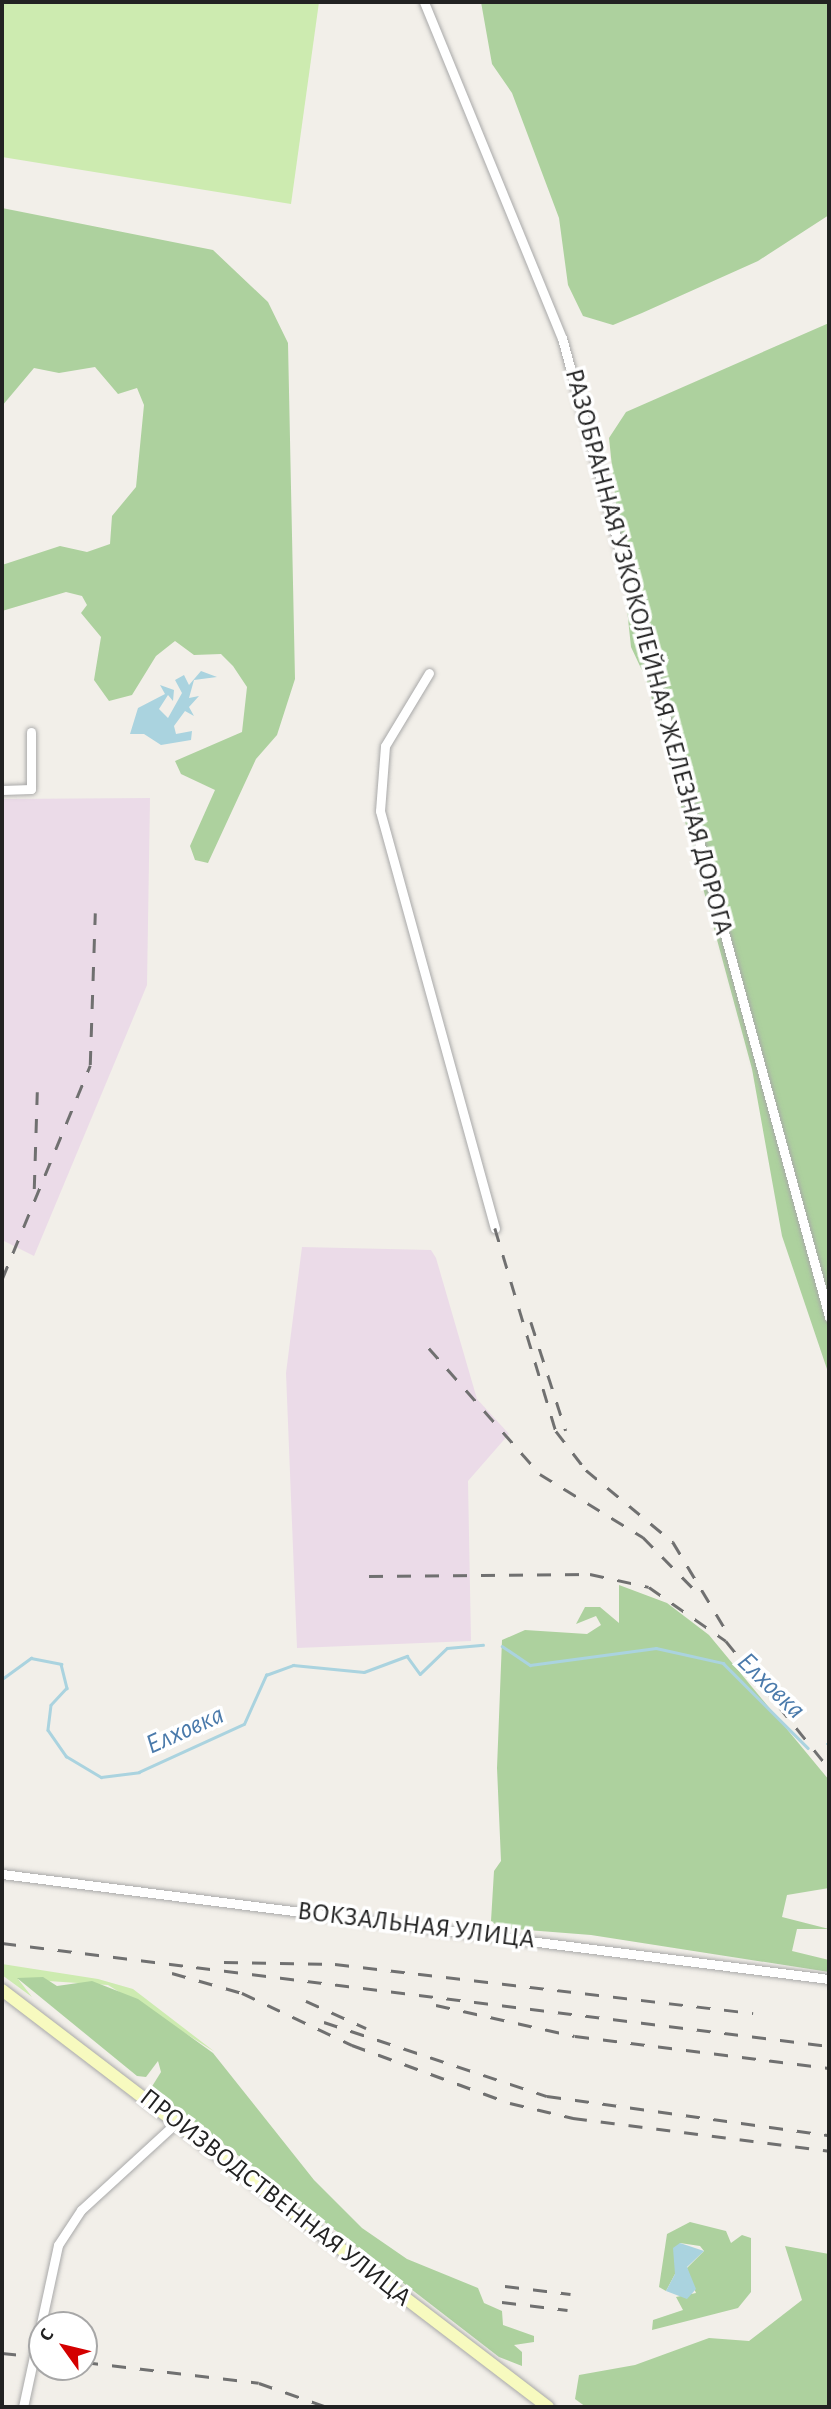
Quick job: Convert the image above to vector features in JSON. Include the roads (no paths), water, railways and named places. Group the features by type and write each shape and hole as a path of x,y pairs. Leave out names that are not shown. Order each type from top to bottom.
{"main road":[{"name":"ПРОИЗВОДСТВЕННАЯ УЛИЦА","path":"2,1990 548,2407"}],"street":[{"name":"РАЗОБРАННАЯ УЗКОКОЛЕЙНАЯ ЖЕЛЕЗНАЯ ДОРОГА","path":"424,2 565,348 829,1317"},
{"path":"429,673 385,746 380,811 495,1228"},
{"path":"2,790 31,789 31,732"},
{"name":"ВОКЗАЛЬНАЯ УЛИЦА","path":"2,1874 829,1979"},
{"path":"23,2407 58,2245 81,2210 177,2122"}],"water":[{"path":"201,671 217,677 194,680 189,698 199,696 189,707 194,716 185,711 174,726 176,734 192,731 191,740 161,745 144,734 130,734 138,708 165,694 160,685 174,690 173,701 168,695 159,709 168,718 182,693 175,680 184,675 189,685"},
{"path":"680,2243 704,2251 687,2267 696,2289 687,2299 666,2291 675,2274 673,2248"}],"waterway":[{"name":"Елховка","path":"2,1679 31,1658 61,1664 67,1688 51,1705 48,1730 66,1756 101,1777 139,1772 244,1724 266,1675 293,1665 364,1672 407,1656 420,1674 447,1648 483,1645"},
{"name":"Елховка","path":"502,1646 530,1665 656,1648 723,1663 808,1748"}],"railway":[{"path":"2,1279 90,1065 95,913"},
{"path":"34,1189 37,1092"},
{"path":"495,1228 556,1431 586,1470 673,1542 730,1637"},
{"path":"531,1322 566,1431"},
{"path":"429,1348 540,1474 643,1537 694,1589"},
{"path":"369,1576 590,1574 649,1587 726,1641 829,1768"},
{"path":"2,1943 829,2046"},
{"path":"224,1962 335,1964 753,2013"},
{"path":"172,1973 242,1993 352,2045 510,2103 573,2118 829,2151"},
{"path":"306,2001 366,2028"},
{"path":"436,2005 575,2036 829,2068"},
{"path":"324,2022 547,2096 829,2135"},
{"path":"505,2286 571,2294"},
{"path":"502,2302 568,2310"},
{"path":"2,2353 28,2356"},
{"path":"98,2364 259,2383 327,2407"}]}
